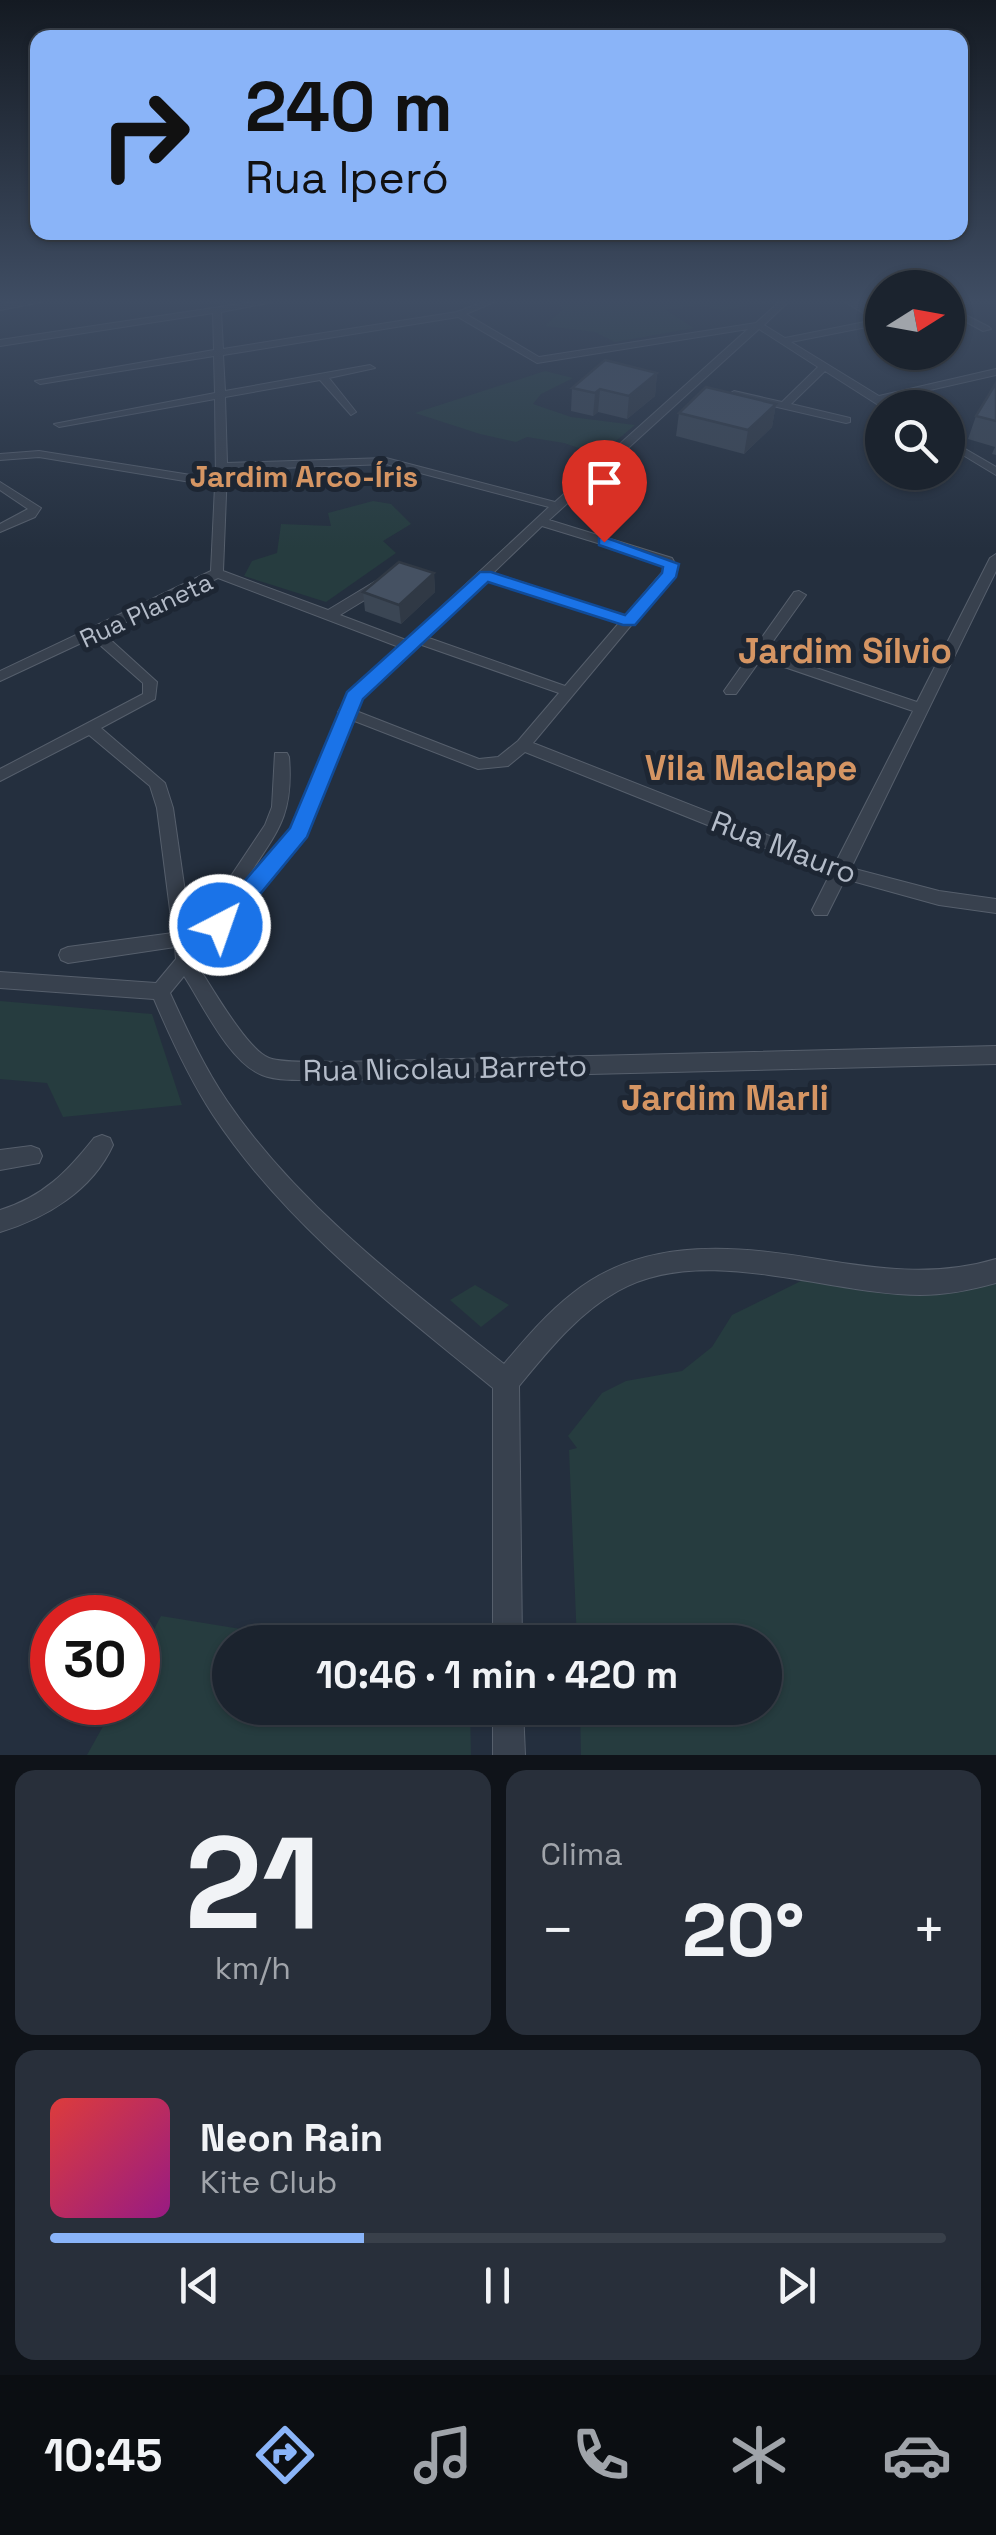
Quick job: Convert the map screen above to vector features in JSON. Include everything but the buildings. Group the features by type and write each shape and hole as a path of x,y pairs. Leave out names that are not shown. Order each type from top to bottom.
{"street":[{"path":"217,573 222,467 219,384"},
{"path":"58,424 284,384"},
{"path":"329,384 351,412"},
{"path":"160,992 299,831 326,773 345,712 369,680 558,506 705,384"},
{"path":"784,406 806,384"},
{"path":"920,390 946,384"},
{"path":"729,393 846,420"},
{"path":"965,453 996,472"},
{"path":"0,457 39,454 220,483"},
{"path":"222,467 386,461 558,506"},
{"path":"0,484 34,505 35,511 0,528"},
{"path":"345,712 466,760 495,765 523,744 670,574 668,560 541,522"},
{"path":"820,910 996,558"},
{"name":"Rua Planeta","path":"0,677 217,573 328,616 566,691"},
{"path":"486,575 629,622"},
{"path":"328,616 381,584"},
{"path":"730,692 798,595"},
{"path":"0,776 153,691 150,682 96,634"},
{"path":"758,653 922,709"},
{"path":"91,728 148,774 162,794 186,964"},
{"name":"Rua Mauro","path":"523,744 842,872 939,898 996,906"},
{"path":"220,925 226,902 271,832 282,807 285,793 280,757"},
{"path":"68,955 182,940"},
{"name":"Rua Nicolau Barreto","path":"186,964 252,1058 267,1068 285,1071 996,1055"},
{"path":"0,980 160,992"},
{"path":"160,992 188,1059 267,1171 337,1244 506,1382"},
{"path":"0,1221 24,1215 66,1190 102,1145"},
{"path":"0,1160 31,1156"},
{"path":"508,1625 506,1382 544,1336 585,1298 620,1276 661,1264 706,1259 769,1262 906,1286 944,1285 996,1271"},
{"path":"508,1725 509,1755"}],"green space":[{"path":"505,384 561,384 541,394 533,404 571,417 635,425 599,455 564,443 527,437 516,442 480,434 415,413"},
{"path":"373,501 391,504 411,524 383,541 396,553 326,602 244,576 252,561 277,553 281,524 331,526 328,513"},
{"path":"0,1001 152,1014 182,1105 63,1117 47,1083 0,1079"},
{"path":"996,1279 996,1755 581,1755 580,1725 782,1725 782,1625 576,1625 569,1450 577,1448 568,1436 602,1393 626,1381 682,1371 712,1347 732,1315 801,1281"},
{"path":"475,1285 509,1305 481,1327 450,1300"},
{"path":"160,1618 216,1625 212,1625 212,1725 470,1725 471,1755 87,1755 104,1725 160,1725"}],"district":[{"name":"Jardim Arco-Íris","path":"304,476"},
{"name":"Jardim Sílvio","path":"845,651"},
{"name":"Vila Maclape","path":"751,768"},
{"name":"Jardim Marli","path":"725,1098"}],"route":[{"path":"220,925 299,831 313,805 345,712 354,697 486,575 629,622 670,574 671,564 604,542"}]}
